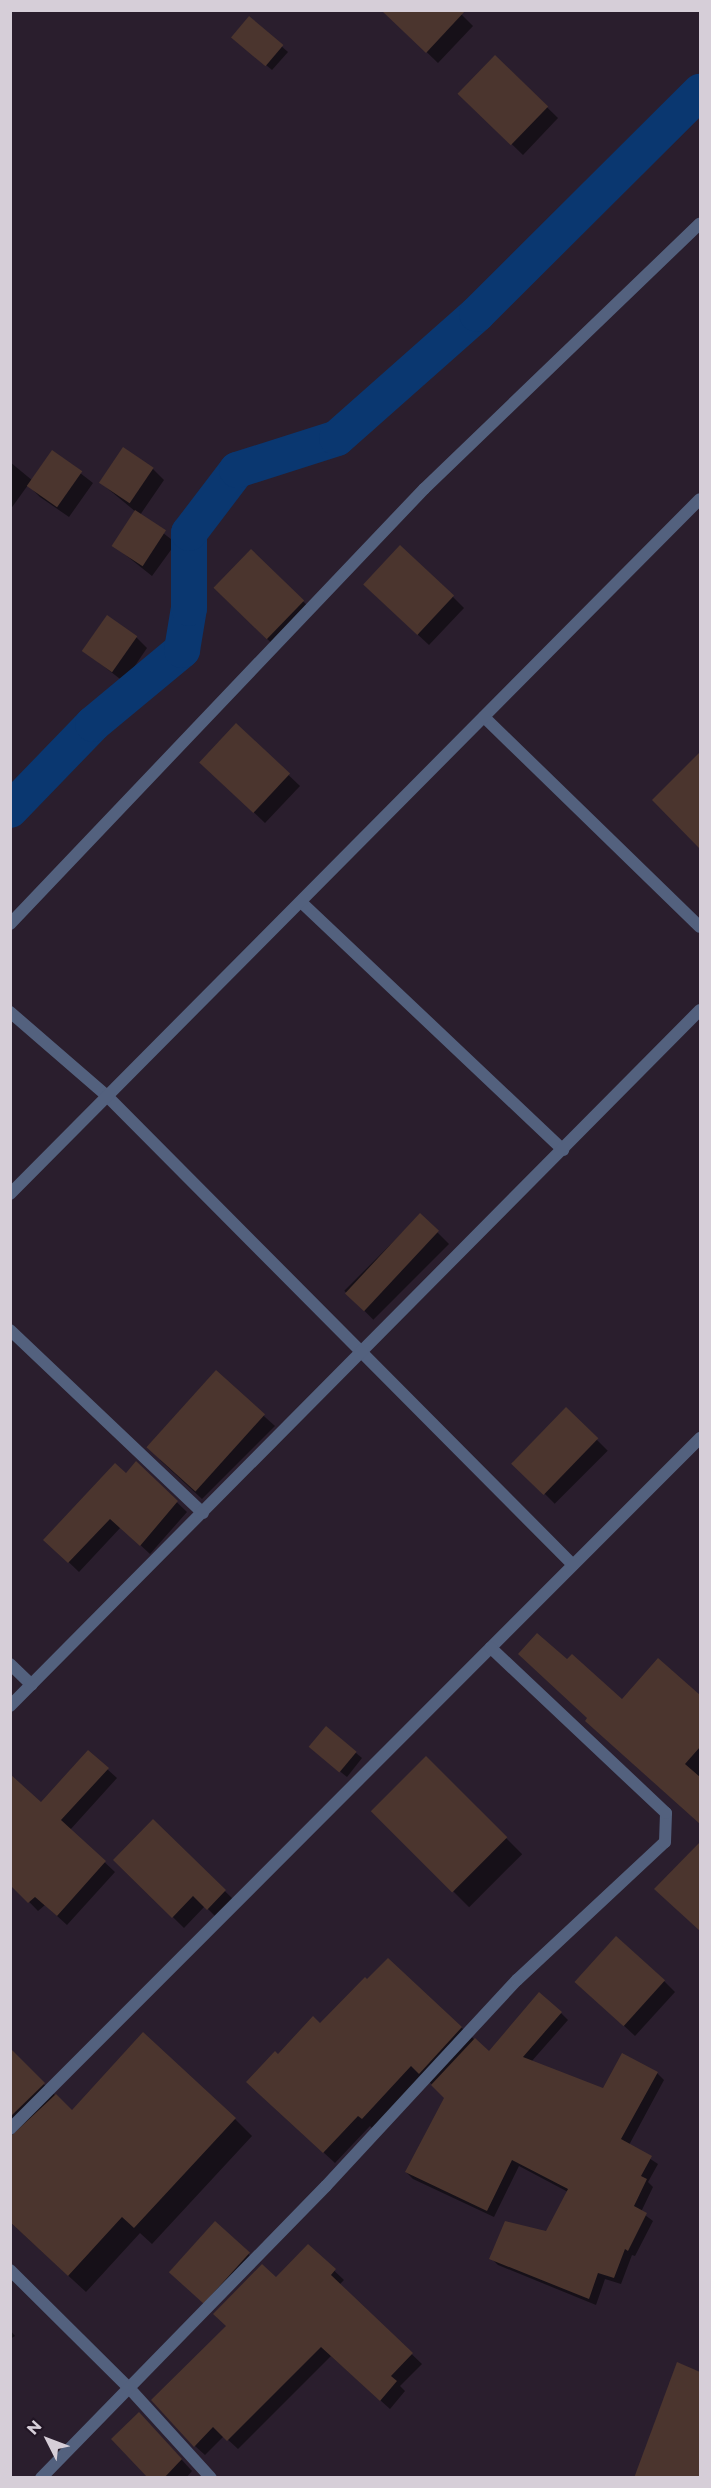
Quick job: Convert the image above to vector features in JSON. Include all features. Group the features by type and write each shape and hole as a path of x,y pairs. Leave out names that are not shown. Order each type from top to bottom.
{"street":[{"path":"10,924 424,489 700,223"},
{"path":"10,1194 700,499"},
{"path":"484,717 700,927"},
{"path":"301,902 563,1150"},
{"path":"10,1706 700,1010"},
{"path":"10,1012 107,1096 363,1351 573,1565"},
{"path":"10,1330 203,1513"},
{"path":"10,2129 700,1438"},
{"path":"41,2478 326,2186 517,1980 665,1842 666,1813 491,1648"},
{"path":"10,1664 32,1685"},
{"path":"10,2270 130,2389 211,2478"}],"building":[{"path":"381,10 466,10 426,53"},
{"path":"249,16 283,45 265,66 231,37"},
{"path":"495,55 548,106 511,145 457,94"},
{"path":"123,447 154,468 130,503 99,483"},
{"path":"52,450 82,471 57,507 27,486"},
{"path":"135,510 166,530 143,566 112,546"},
{"path":"400,545 454,595 417,635 363,584"},
{"path":"251,549 304,600 267,639 213,588"},
{"path":"107,615 137,636 112,672 82,651"},
{"path":"236,723 290,773 253,813 199,762"},
{"path":"700,752 700,849 652,800"},
{"path":"420,1213 439,1231 364,1311 345,1293"},
{"path":"216,1370 265,1414 195,1491 146,1447"},
{"path":"566,1407 598,1438 543,1495 511,1464"},
{"path":"136,1461 178,1501 140,1546 110,1519 68,1563 43,1540 115,1463 126,1473"},
{"path":"537,1633 567,1659 572,1654 622,1699 658,1658 700,1695 700,1747 685,1764 700,1777 700,1824 585,1721 587,1718 518,1654"},
{"path":"326,1726 357,1752 339,1772 309,1747"},
{"path":"88,1750 109,1768 61,1820 106,1861 57,1916 35,1897 28,1903 10,1885 10,1774 41,1802"},
{"path":"426,1756 507,1837 452,1892 371,1811"},
{"path":"153,1819 226,1890 207,1910 193,1896 172,1918 113,1860"},
{"path":"700,1842 700,1931 654,1889"},
{"path":"616,1936 665,1980 624,2026 575,1982"},
{"path":"388,1958 462,2027 419,2074 411,2066 362,2119 358,2116 323,2153 246,2082 275,2051 278,2054 313,2016 320,2023 365,1977 367,1979"},
{"path":"539,1992 562,2012 523,2057 603,2088 622,2053 658,2072 621,2139 652,2156 641,2176 647,2179 634,2206 647,2213 628,2251 625,2249 614,2278 598,2273 589,2299 489,2259 505,2221 546,2231 568,2189 512,2160 487,2211 405,2172 444,2098 431,2085 475,2038 489,2051"},
{"path":"143,2032 236,2118 134,2228 122,2217 68,2276 10,2222 10,2137 56,2094 72,2110"},
{"path":"10,2048 45,2083 10,2117"},
{"path":"215,2221 250,2252 204,2304 169,2272"},
{"path":"308,2244 336,2269 331,2275 413,2353 391,2376 397,2381 380,2401 321,2347 227,2441 213,2427 194,2447 151,2400 226,2326 213,2314 262,2264 276,2277"},
{"path":"677,2362 700,2372 700,2478 634,2478"},
{"path":"139,2412 182,2459 164,2478 148,2478 111,2439"}],"waterway":[{"path":"10,810 93,724 182,650 189,608 189,533 237,470 337,438 477,314 700,92"}]}
